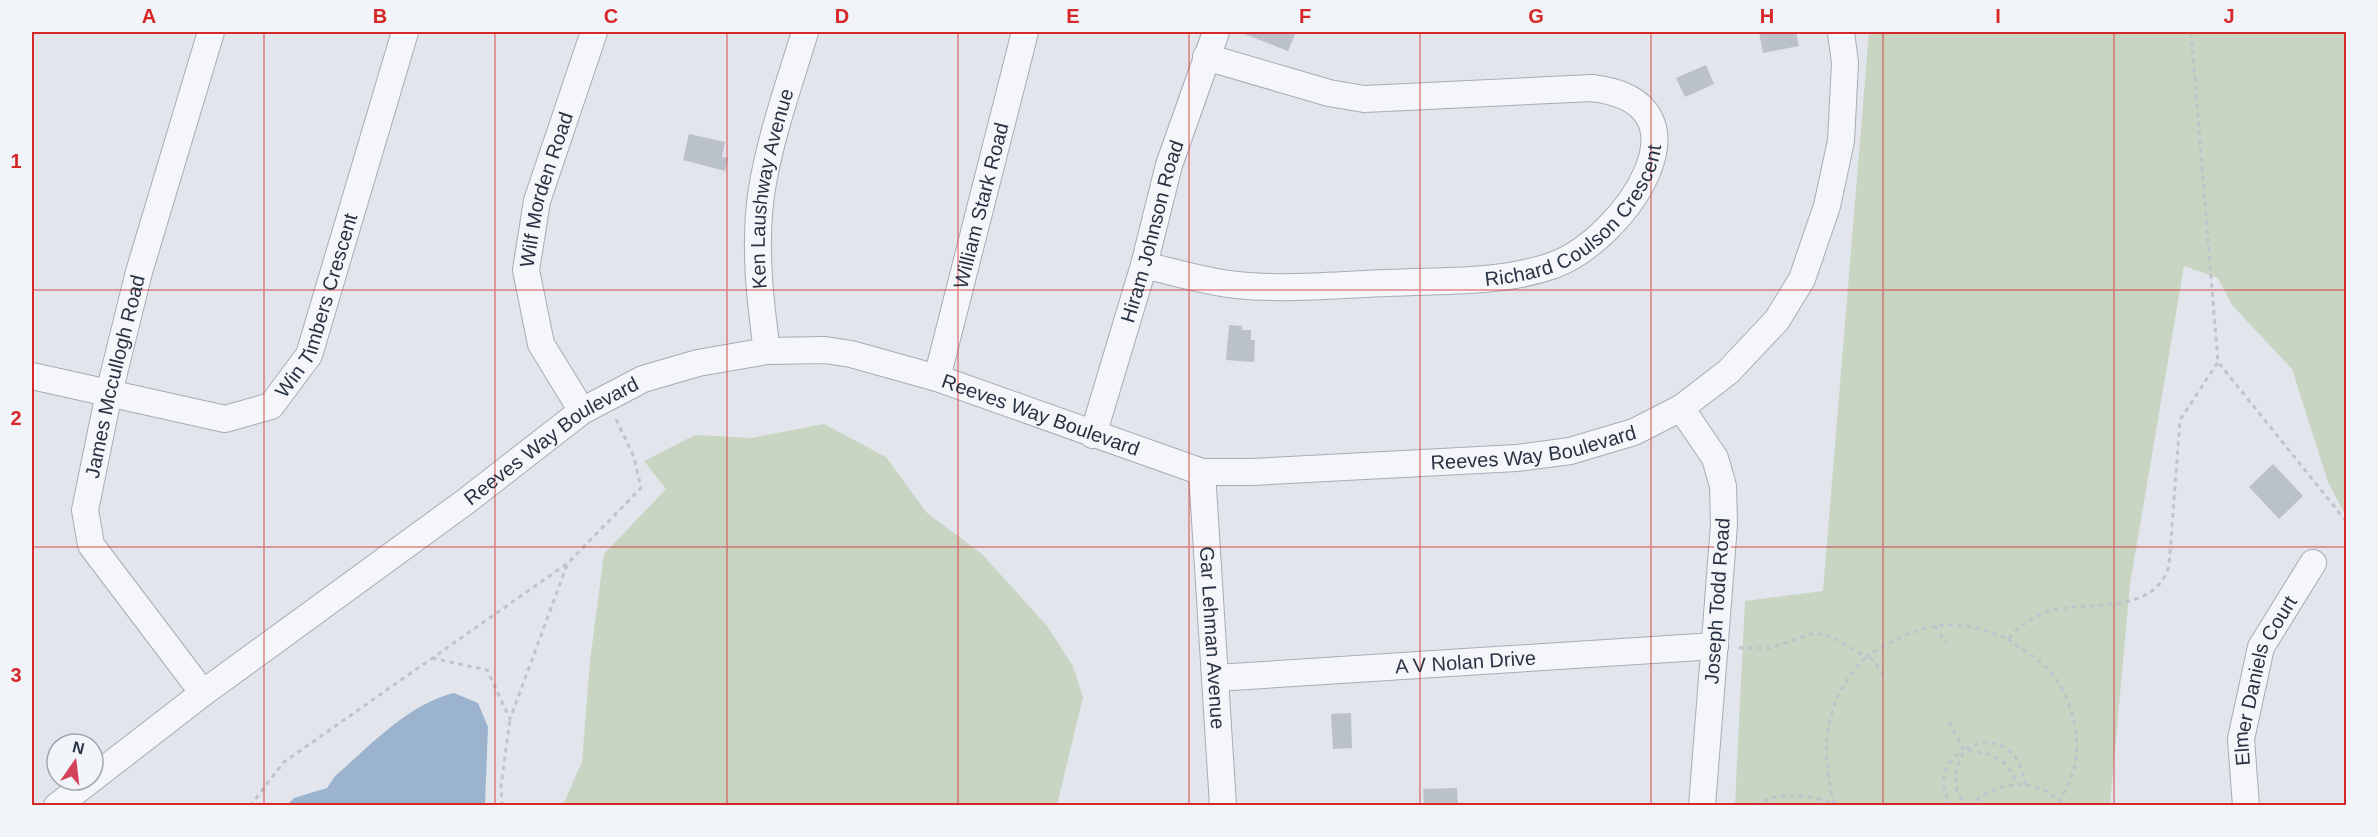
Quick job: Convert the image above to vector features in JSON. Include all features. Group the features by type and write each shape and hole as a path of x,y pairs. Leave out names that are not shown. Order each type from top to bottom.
{"street":[{"name":"James Mccullogh Road","path":"203,693 91,545 84,510 109,393 139,272 211,32"},
{"name":"Win Timbers Crescent","path":"32,376 225,419 271,406 309,355 405,32"},
{"name":"Wilf Morden Road","path":"582,411 541,344 526,270 537,201 594,32"},
{"name":"Ken Laushway Avenue","path":"767,351 759,290 761,196 770,151 805,32"},
{"name":"William Stark Road","path":"937,378 1025,32"},
{"name":"Hiram Johnson Road","path":"1093,435 1144,265 1172,156 1216,32"},
{"name":"Reeves Way Boulevard","path":"57,806 203,693 465,502 582,411 643,379 698,363 767,351 825,350 851,354 937,378 1202,472 1517,458 1570,451 1634,432 1681,408 1728,372 1777,320 1802,279 1827,206 1841,141 1845,63 1841,32"},
{"name":"Richard Coulson Crescent","path":"1144,265 1237,285 1341,285 1502,278 1555,264 1594,242 1619,219 1643,183 1653,150 1654,130 1646,110 1615,91 1592,88 1364,99 1329,93 1206,57"},
{"name":"Joseph Todd Road","path":"1681,408 1715,458 1723,486 1727,647 1702,806"},
{"name":"Gar Lehman Avenue","path":"1202,472 1222,806"},
{"name":"Elmer Daniels Court","path":"2246,806 2241,739 2262,647 2313,563"},
{"name":"A V Nolan Drive","path":"1216,678 1727,647"}],"path":[{"path":"2191,32 2218,362 2346,521"},
{"path":"2008,639 2032,618 2048,611 2119,605 2140,596 2164,580 2169,566 2180,420 2218,362"},
{"path":"250,806 284,762 568,563 641,488 634,457 606,398"},
{"path":"502,806 501,786 510,719 568,563"},
{"path":"1756,806 1764,800 1793,795 1835,805 1825,752 1827,731 1844,686 1866,657 1907,635 1935,626 1970,625 2008,639 2046,668 2062,691 2076,729 2076,758 2072,778 2059,801"},
{"path":"1935,626 1946,643"},
{"path":"1727,647 1770,648 1814,633 1831,636 1875,660 1886,679"},
{"path":"432,658 487,670 510,719"},
{"path":"1949,722 1964,750 1954,786 1958,796 1968,806 1980,795 1996,787 2018,783 2046,791 2063,806"},
{"path":"1951,806 1943,789 1946,765 1975,743 1994,743 2007,749 2024,768 2025,785"},
{"path":"1964,750 1996,755 2008,764 2018,783"}],"green space":[{"path":"1869,32 2346,32 2346,516 2328,482 2292,369 2232,305 2218,278 2184,266 2130,584 2110,805 1735,805 1745,601 1823,591"},
{"path":"824,424 886,457 927,513 982,554 1047,626 1073,666 1083,697 1057,805 563,805 582,762 590,661 604,554 666,489 644,461 695,435 751,438"}],"water":[{"path":"454,693 478,703 488,727 485,805 287,805 294,798 327,788 335,776 405,716 437,698"}],"building":[{"path":"1239,32 1296,32 1288,51"},
{"path":"1759,32 1796,32 1799,46 1763,53"},
{"path":"1706,65 1714,84 1685,97 1676,78"},
{"path":"689,134 725,142 722,157 728,158 725,171 683,160"},
{"path":"1229,325 1242,326 1242,330 1251,330 1251,340 1255,340 1254,362 1226,360"},
{"path":"2273,464 2303,496 2279,519 2249,487"},
{"path":"1351,713 1352,748 1333,749 1331,714"},
{"path":"1457,788 1458,806 1424,806 1423,789"}]}
